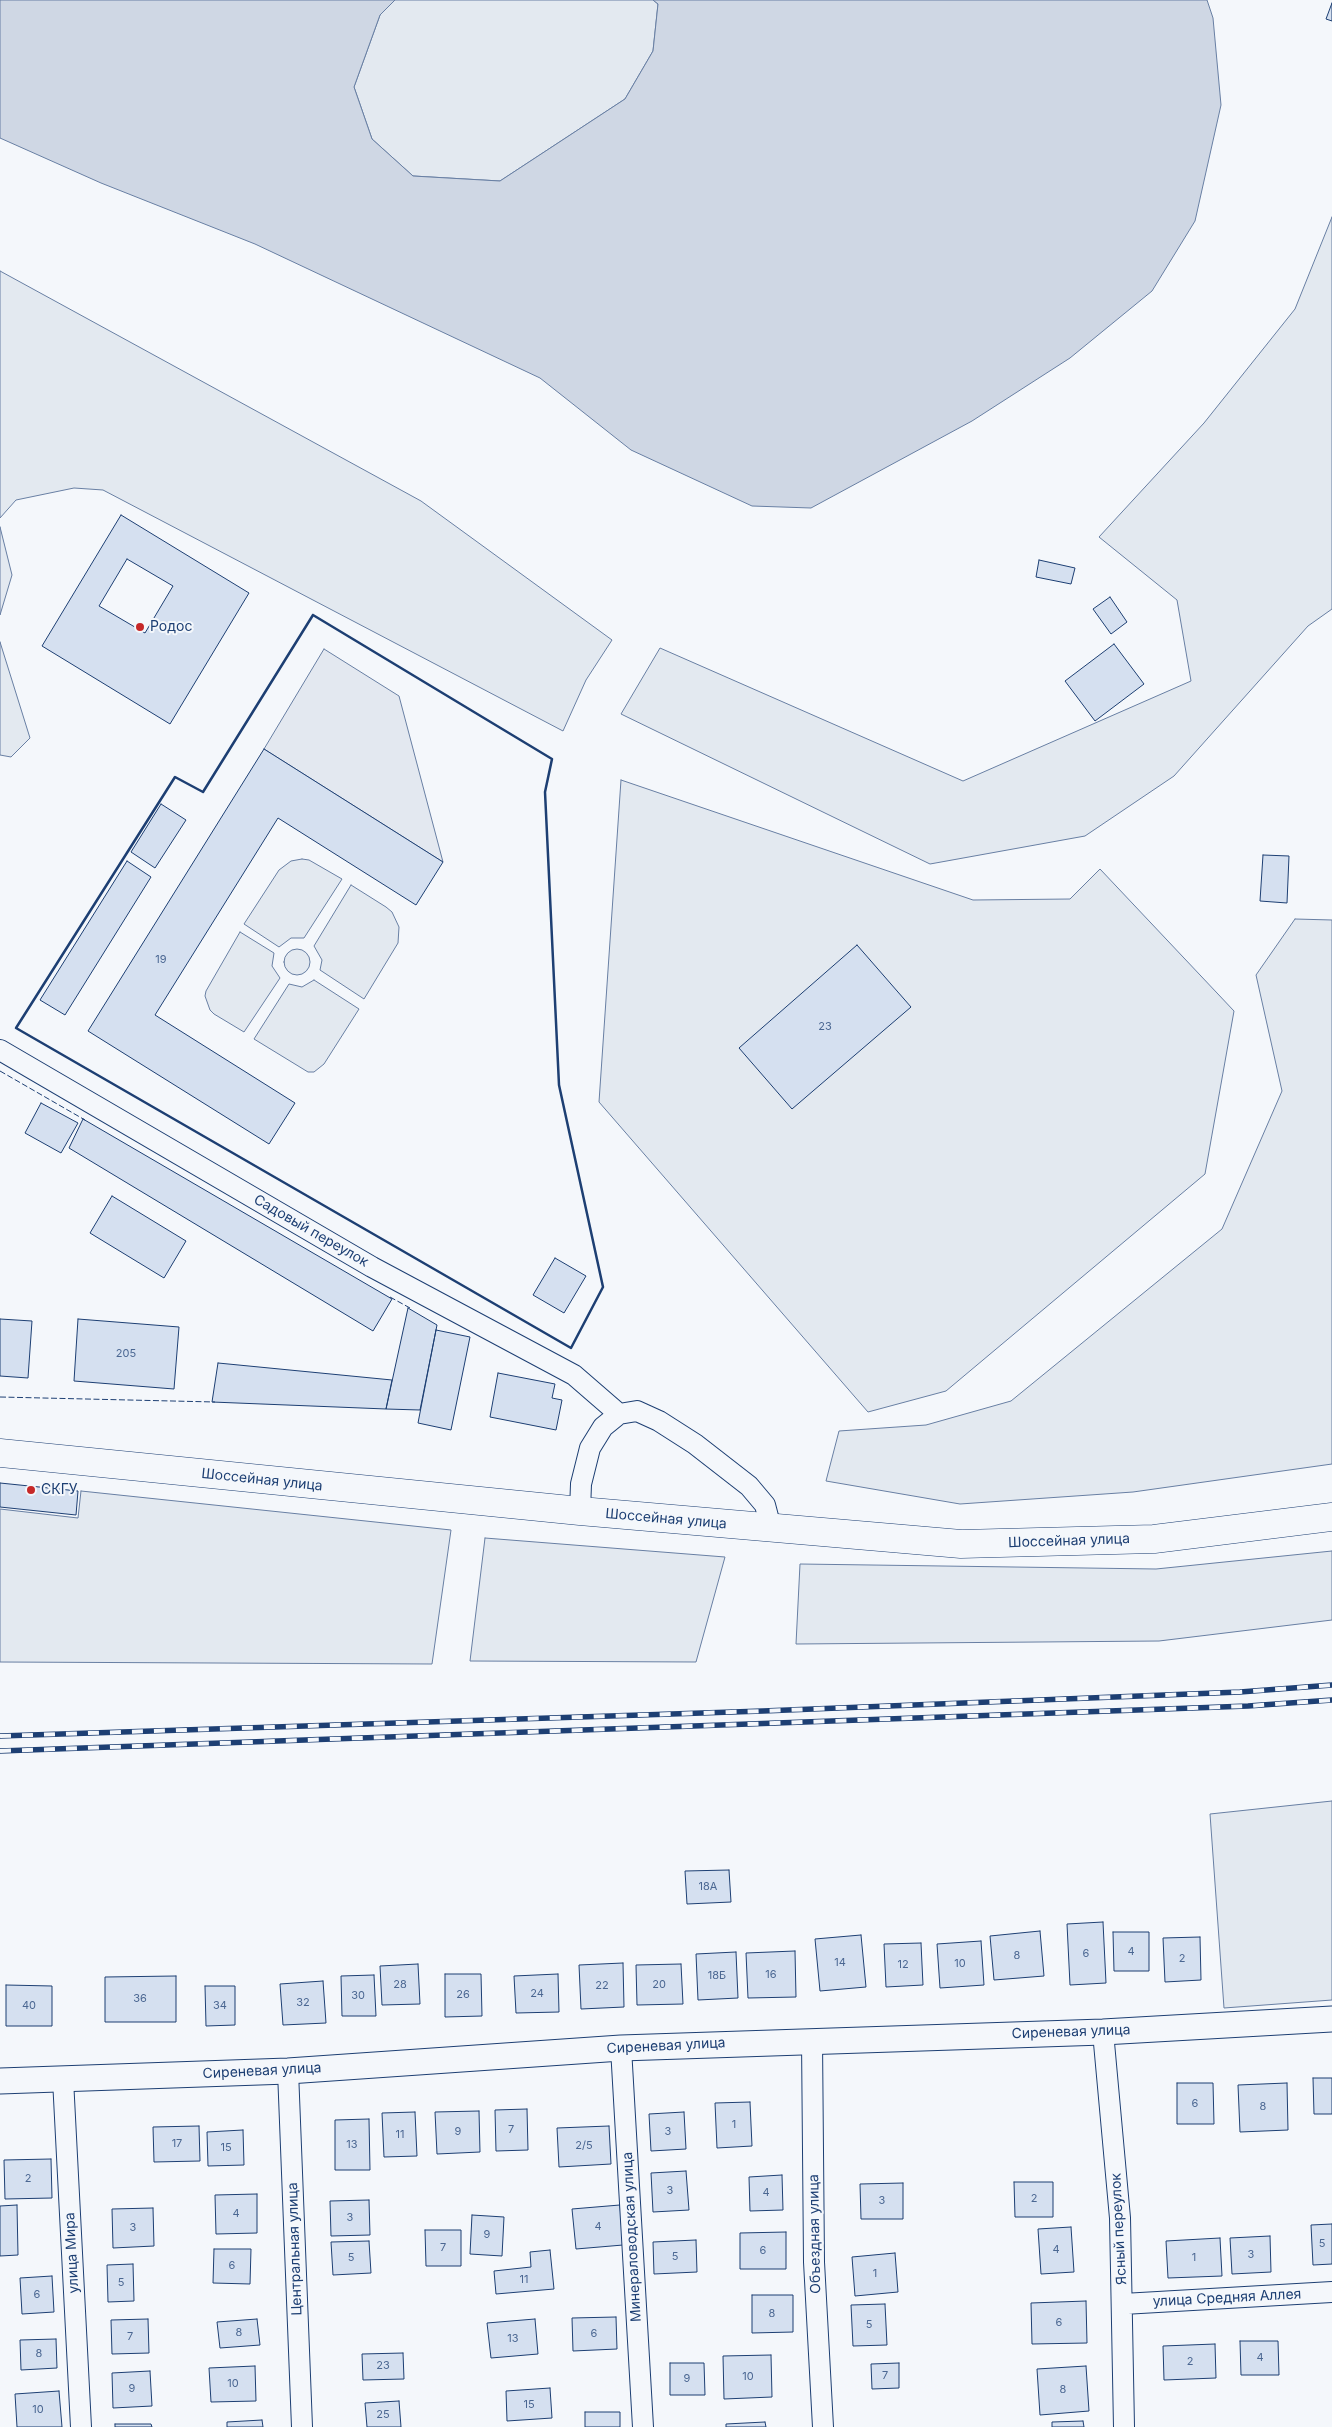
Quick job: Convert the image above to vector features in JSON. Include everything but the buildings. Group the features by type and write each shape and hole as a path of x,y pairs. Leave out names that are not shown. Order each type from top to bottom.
{"main road":[{"name":"Шоссейная улица","path":"0,1453 580,1511 961,1544 1154,1539 1332,1517"}],"street":[{"name":"Садовый переулок","path":"0,1050 372,1266 574,1376 619,1414"},
{"path":"580,1511 581,1484 590,1448 603,1427 619,1414 637,1411 659,1421 695,1444 749,1486 765,1505 771,1528"},
{"name":"Сиреневая улица","path":"0,2081 288,2071 622,2048 812,2040 1103,2032 1332,2019"},
{"name":"Ясный переулок","path":"1103,2032 1120,2218 1124,2427"},
{"name":"Объездная улица","path":"812,2040 814,2262 823,2427"},
{"name":"Минераловодская улица","path":"622,2048 643,2427"},
{"name":"Центральная улица","path":"288,2071 302,2427"},
{"name":"улица Мира","path":"63,2079 81,2427"},
{"name":"улица Средняя Аллея","path":"1123,2304 1332,2292"}],"shaded area":[{"path":"0,0 395,0 380,15 354,87 372,139 413,176 500,181 625,99 653,51 658,4 653,0 1207,0 1213,18 1221,105 1195,221 1152,291 1070,358 972,421 811,508 752,506 631,450 540,378 255,244 101,183 0,138"},
{"path":"395,0 653,0 658,4 653,51 625,99 500,181 413,176 372,139 354,87 380,15"},
{"path":"1332,217 1332,609 1308,626 1174,776 1085,836 930,864 621,714 660,648 963,781 1191,681 1177,600 1099,537 1204,423 1295,309"},
{"path":"0,271 421,501 612,640 586,680 563,731 103,490 74,488 16,500 0,518"},
{"path":"0,527 12,575 0,615"},
{"path":"0,642 30,738 11,757 0,755"},
{"path":"324,649 399,696 443,862 264,749"},
{"path":"621,780 973,900 1070,899 1100,869 1234,1011 1205,1174 946,1391 868,1412 599,1102"},
{"path":"309,860 342,879 304,938 291,938 279,947 244,924 279,870 291,861"},
{"path":"351,885 392,912 399,927 398,943 364,999 320,970 322,960 314,946"},
{"path":"1295,919 1332,920 1332,1464 1133,1492 960,1504 826,1481 839,1431 926,1425 1011,1401 1222,1229 1282,1091 1256,975"},
{"path":"240,932 274,953 272,966 280,978 244,1032 214,1014 210,1010 205,996 206,991"},
{"path":"297,949 307,952 310,962 307,972 297,975 287,972 284,962 287,952"},
{"path":"314,980 359,1009 324,1064 314,1072 308,1072 254,1039 289,984 302,987"},
{"path":"81,1491 451,1530 432,1664 0,1662 0,1509 78,1518"},
{"path":"485,1538 725,1557 696,1662 470,1661"},
{"path":"1332,1551 1332,1620 1159,1641 796,1644 800,1564 1156,1569"},
{"path":"1332,1801 1332,2000 1224,2008 1210,1814"}],"railway":[{"path":"0,1736 763,1711 1240,1692 1332,1685"},
{"path":"0,1751 1248,1706 1332,1700"}],"fence":[{"path":"0,1071 85,1120"},
{"path":"390,1297 410,1308"},
{"path":"0,1397 215,1402"}],"wall":[{"path":"313,615 552,759 545,792 559,1085 603,1287 571,1348 16,1028 175,777 203,792 313,615"}],"place":[{"name":"Родос","path":"140,627"},
{"name":"СКГУ","path":"31,1490"}]}
